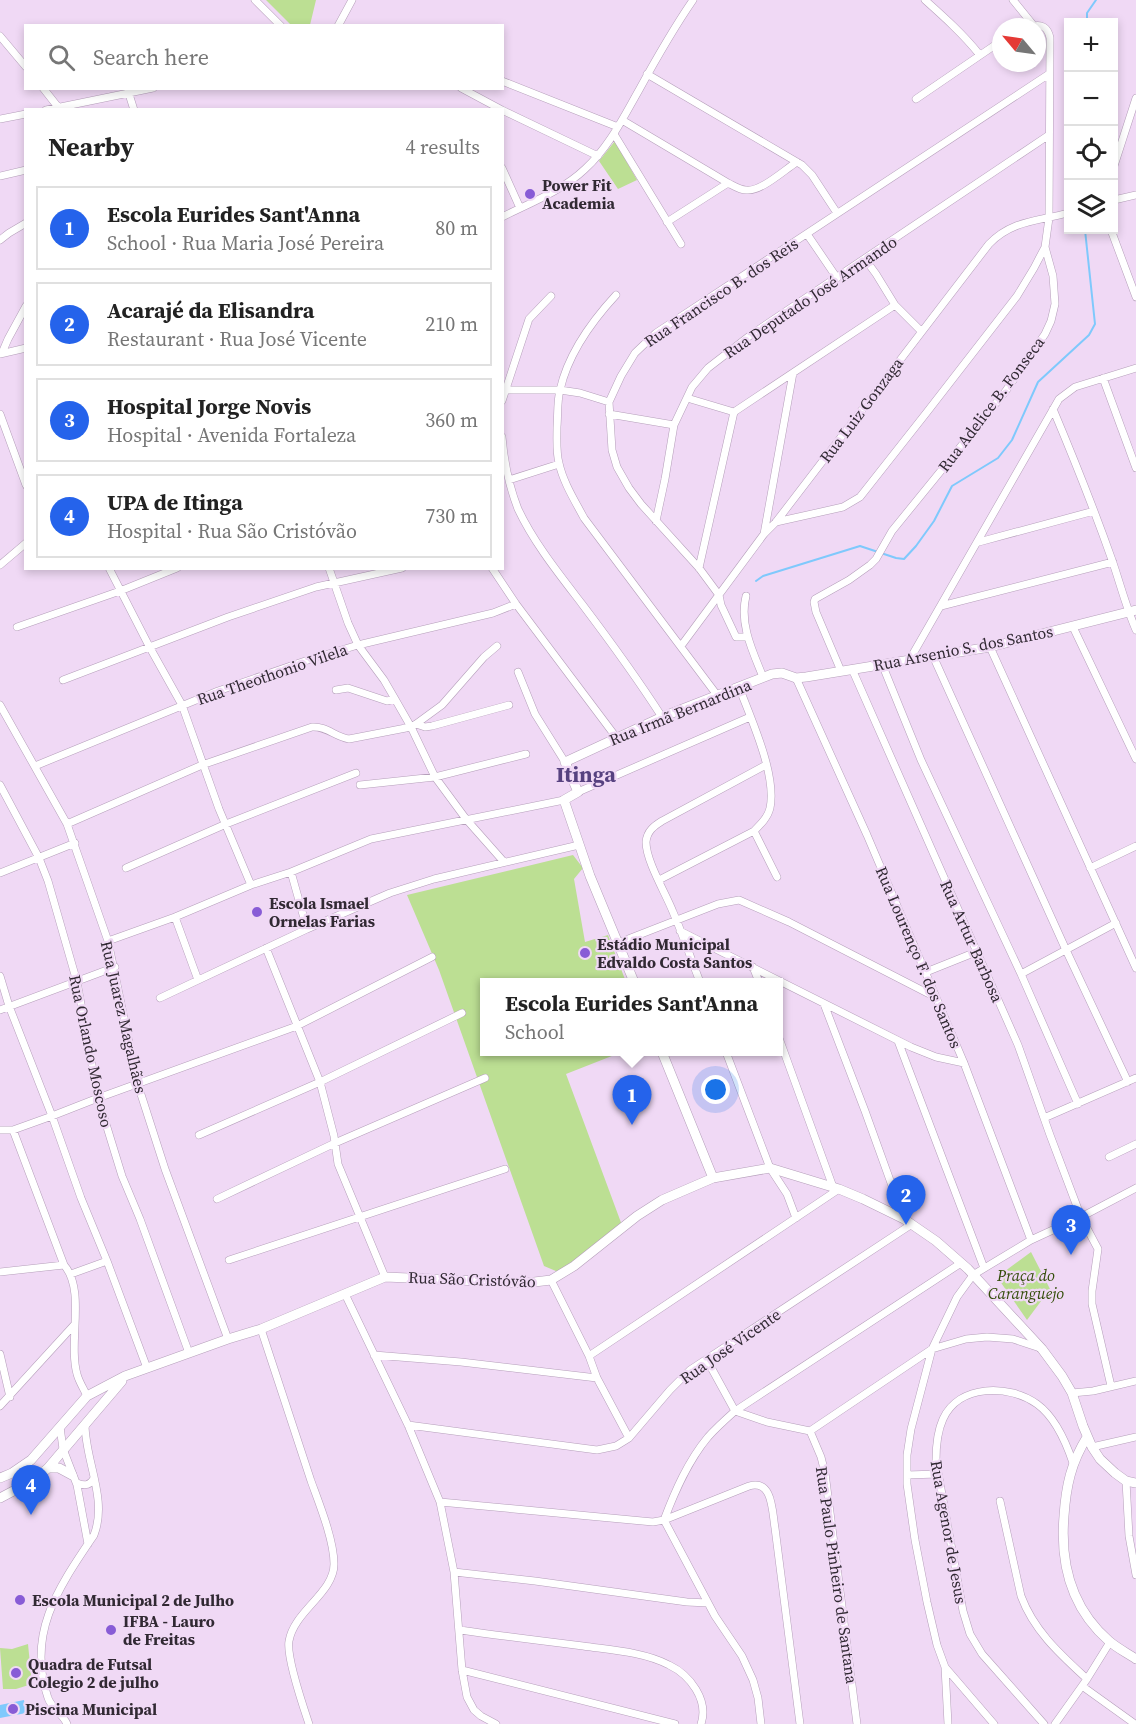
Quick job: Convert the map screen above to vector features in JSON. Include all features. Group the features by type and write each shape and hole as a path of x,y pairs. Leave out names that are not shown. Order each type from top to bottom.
{"main road":[{"name":"Rua Arsenio S. dos Santos","path":"796,678 990,647 1132,611"},
{"name":"Rua Irmã Bernardina","path":"565,762 662,717 763,677 777,672 796,678"},
{"path":"565,762 578,792 564,800 579,845 632,978"},
{"path":"664,1056 713,1178"},
{"name":"Rua São Cristóvão","path":"0,1478 31,1460 87,1396 125,1376 261,1329 385,1277 526,1282 551,1280 583,1260 662,1200 713,1178 770,1168 836,1188 908,1222 936,1241 974,1275 1042,1349 1072,1393 1092,1447 1107,1466 1126,1480 1136,1483"},
{"path":"0,1498 34,1480 48,1468 125,1376"},
{"path":"87,1396 96,1397 99,1407"},
{"path":"1087,1437 1073,1463 1065,1499 1063,1531 1065,1569 1076,1599 1094,1625 1110,1642 1136,1659"},
{"path":"48,1468 59,1468 74,1479"}],"street":[{"path":"255,0 279,24"},
{"path":"339,24 352,0"},
{"path":"504,216 568,183 598,156 616,131 647,74 693,0"},
{"path":"925,0 959,31 979,54"},
{"path":"1013,0 1026,18"},
{"name":"Rua Adelice B. Fonseca","path":"841,671 814,602 873,563 892,531 1005,392 1045,334 1051,321 1055,304 1053,276 1045,247 1049,218 1050,38 1046,28"},
{"path":"0,36 24,65"},
{"path":"916,99 992,46"},
{"path":"647,74 797,162 812,175 837,213"},
{"name":"Rua Francisco B. dos Reis","path":"747,638 736,637 718,596 699,568 629,488 617,467 612,450 609,402 621,376 635,353 656,333 1049,74"},
{"path":"504,82 616,131 681,244"},
{"path":"45,90 58,107"},
{"path":"54,108 145,90"},
{"path":"479,93 500,108"},
{"path":"129,94 133,108"},
{"path":"1118,151 1136,98"},
{"path":"504,110 598,156"},
{"path":"0,119 24,114"},
{"path":"622,120 742,190 753,190 761,186 797,162"},
{"name":"Rua Deputado José Armando","path":"656,521 674,426 698,378 708,368 752,334 1049,135"},
{"path":"0,176 24,172"},
{"path":"504,172 520,208"},
{"path":"667,222 728,183"},
{"path":"1118,199 1136,195"},
{"name":"Rua Luiz Gonzaga","path":"681,646 764,534 776,522 921,331 996,237 1020,224 1064,214"},
{"path":"0,240 24,224"},
{"path":"807,234 837,278"},
{"path":"1112,234 1136,297"},
{"path":"776,522 843,507 860,496 1017,296 1045,247"},
{"path":"865,260 895,305 921,331"},
{"path":"615,295 578,347 560,390 556,442 559,464 584,518 717,695"},
{"path":"504,393 529,319 551,296"},
{"path":"699,568 734,412 895,305"},
{"path":"1,354 24,310"},
{"path":"1,354 24,348"},
{"path":"910,659 1059,399 1070,389 1136,368"},
{"path":"764,534 793,373"},
{"path":"1103,378 1136,468"},
{"path":"505,390 560,390 580,393 609,402"},
{"path":"687,398 734,412"},
{"path":"1053,409 1086,486 1132,611 1136,630"},
{"path":"0,414 24,480"},
{"path":"609,414 674,426"},
{"path":"504,456 506,475 517,506 538,544 615,648 662,717"},
{"path":"506,475 559,464"},
{"path":"979,542 1094,510"},
{"path":"0,565 24,545"},
{"path":"941,606 1113,562"},
{"path":"110,570 182,705 202,765 251,885"},
{"path":"17,627 172,570"},
{"path":"330,570 358,645 414,725 435,777 466,819 504,862"},
{"path":"63,680 149,646 316,587 393,570"},
{"path":"493,570 516,604 616,737"},
{"path":"746,597 744,609 747,638 763,677"},
{"name":"Rua Theothonio Vilela","path":"35,766 182,705 308,660 358,645 493,613 516,604"},
{"path":"1073,627 1136,759"},
{"path":"414,725 442,705 479,662 498,646"},
{"path":"990,647 1136,968"},
{"path":"933,656 1128,1082"},
{"path":"882,664 921,760 1078,1104"},
{"name":"Rua Artur Barbosa","path":"852,669 1018,1045 1082,1217 1098,1249 1092,1304 1111,1386"},
{"path":"518,672 535,714 565,762"},
{"name":"Rua Lourenço F. dos Santos","path":"796,678 926,972 964,1063 1031,1240"},
{"path":"659,880 754,831 770,810 771,784 739,687"},
{"path":"336,690 353,688 387,701 395,699"},
{"name":"Rua Juarez Magalhães","path":"0,705 68,824 75,843 108,941 138,1085 165,1169 228,1339"},
{"path":"68,824 202,765 312,727 326,728 340,737 349,739 414,725 432,726 509,705"},
{"path":"578,792 750,717"},
{"path":"360,785 435,777 526,754"},
{"path":"698,978 651,862 646,842 648,833 653,826 766,765"},
{"path":"126,868 226,824 356,773"},
{"name":"Rua Orlando Moscoso","path":"0,785 39,858 48,881 77,982 98,1098 122,1176 144,1229 189,1353"},
{"path":"108,941 175,917 371,839 564,800"},
{"path":"754,831 777,877"},
{"path":"0,873 75,843"},
{"path":"160,998 307,929 411,886 579,845"},
{"path":"1090,868 1136,846"},
{"path":"291,872 307,929"},
{"path":"618,943 733,900 746,902 935,997"},
{"path":"175,917 198,980"},
{"path":"1020,974 1116,923"},
{"path":"680,931 772,978"},
{"path":"266,948 320,1082 336,1143 335,1152 338,1164 385,1277"},
{"path":"926,972 976,952"},
{"path":"0,1130 13,1130 297,1026 432,957"},
{"path":"753,967 757,978"},
{"path":"0,1010 115,968"},
{"path":"0,976 9,1006 147,1368"},
{"path":"783,984 898,1041 936,1057 964,1063"},
{"path":"824,1004 908,1222"},
{"path":"199,1135 320,1082 462,1013"},
{"path":"898,1041 984,1268"},
{"path":"589,1356 796,1218 836,1188 783,1049"},
{"path":"728,1056 770,1168 787,1194 796,1218"},
{"path":"217,1199 336,1143 485,1078"},
{"path":"1044,1118 1136,1078"},
{"path":"13,1130 64,1265 71,1274 75,1293 77,1375 87,1396"},
{"path":"1108,1157 1136,1144"},
{"path":"229,1260 506,1169"},
{"path":"948,1724 945,1667 934,1634 915,1540 907,1475 911,1429 932,1348 957,1297 974,1275 1031,1240 1082,1217 1136,1188"},
{"name":"Rua José Vicente","path":"408,1425 597,1450 616,1446 629,1438 683,1376 908,1222"},
{"path":"71,1274 107,1261"},
{"path":"761,1724 753,1680 742,1656 708,1603 664,1520 674,1495 696,1454 709,1436 735,1411 961,1263"},
{"path":"0,1272 64,1265"},
{"path":"551,1280 589,1356 597,1378 629,1438"},
{"path":"345,1294 408,1425 440,1502 454,1572 462,1670 469,1703 481,1716 495,1724"},
{"path":"0,1406 74,1325"},
{"path":"261,1329 320,1505 333,1552 333,1571 325,1588 294,1626 289,1639 288,1647 295,1678 309,1724"},
{"path":"707,1360 735,1411 767,1422 810,1431 932,1348 987,1336 1013,1339 1042,1349"},
{"path":"0,1354 9,1397"},
{"path":"374,1355 461,1362 597,1378"},
{"path":"1072,1393 1093,1391 1136,1381"},
{"name":"Rua Agenor de Jesus","path":"1044,1724 981,1654 970,1634 963,1611 938,1474 937,1436 943,1419 957,1402 969,1396 991,1391 1013,1392 1046,1412 1061,1434 1073,1463"},
{"path":"66,1722 52,1707 49,1699 41,1657 42,1637 53,1599 98,1525 97,1487 87,1449 85,1424"},
{"path":"60,1427 63,1449 74,1479 88,1544"},
{"name":"Rua Paulo Pinheiro de Santana","path":"810,1431 825,1473 857,1724"},
{"path":"1092,1447 1136,1438"},
{"path":"907,1475 938,1474"},
{"path":"74,1479 86,1485 94,1478"},
{"path":"1126,1480 1129,1536 1136,1575"},
{"path":"440,1502 644,1522 664,1520 749,1486 765,1487 770,1498 775,1528 800,1724"},
{"path":"1000,1501 1021,1596 1030,1616 1043,1636 1087,1679"},
{"path":"454,1572 708,1603"},
{"path":"460,1630 617,1651 662,1661 679,1671 694,1688 702,1704 704,1716 701,1724"},
{"path":"1055,1724 1110,1642"},
{"path":"945,1667 994,1724"},
{"path":"462,1670 675,1724"},
{"path":"1082,1686 1135,1724"}],"green space":[{"path":"266,0 316,0 310,24 290,24"},
{"path":"615,141 637,180 618,189 599,161"},
{"path":"573,855 583,868 574,879 585,942 608,935 624,978 480,978 480,1056 612,1056 566,1074 623,1228 563,1274 544,1266 439,970 407,895"},
{"name":"Praça do Caranguejo","path":"1031,1252 1050,1289 1027,1320 997,1277"},
{"name":"Quadra de Futsal Colegio 2 de julho","path":"28,1644 32,1684 16,1689 3,1689 0,1648 12,1649"}],"water":[{"name":"Piscina Municipal","path":"24,1700 26,1713 0,1718 0,1705"}],"waterway":[{"path":"1087,18 1087,13 1096,0"},
{"path":"756,581 763,576 860,546 904,559 934,521 952,486 998,458 1012,440 1038,382 1089,335 1095,324 1085,234"}],"place":[{"name":"Power Fit Academia","path":"530,194"},
{"name":"Escola Ismael Ornelas Farias","path":"257,912"},
{"name":"Estádio Municipal Edvaldo Costa Santos","path":"585,953"},
{"name":"Escola Eurides Sant'Anna","path":"632,1125"},
{"name":"Acarajé da Elisandra","path":"906,1225"},
{"name":"Hospital Jorge Novis","path":"1071,1255"},
{"name":"UPA de Itinga","path":"31,1515"},
{"name":"Escola Municipal 2 de Julho","path":"20,1600"},
{"name":"IFBA - Lauro de Freitas","path":"111,1630"},
{"name":"Quadra de Futsal Colegio 2 de julho","path":"16,1673"},
{"name":"Piscina Municipal","path":"13,1709"}],"district":[{"name":"Itinga","path":"586,774"}]}
